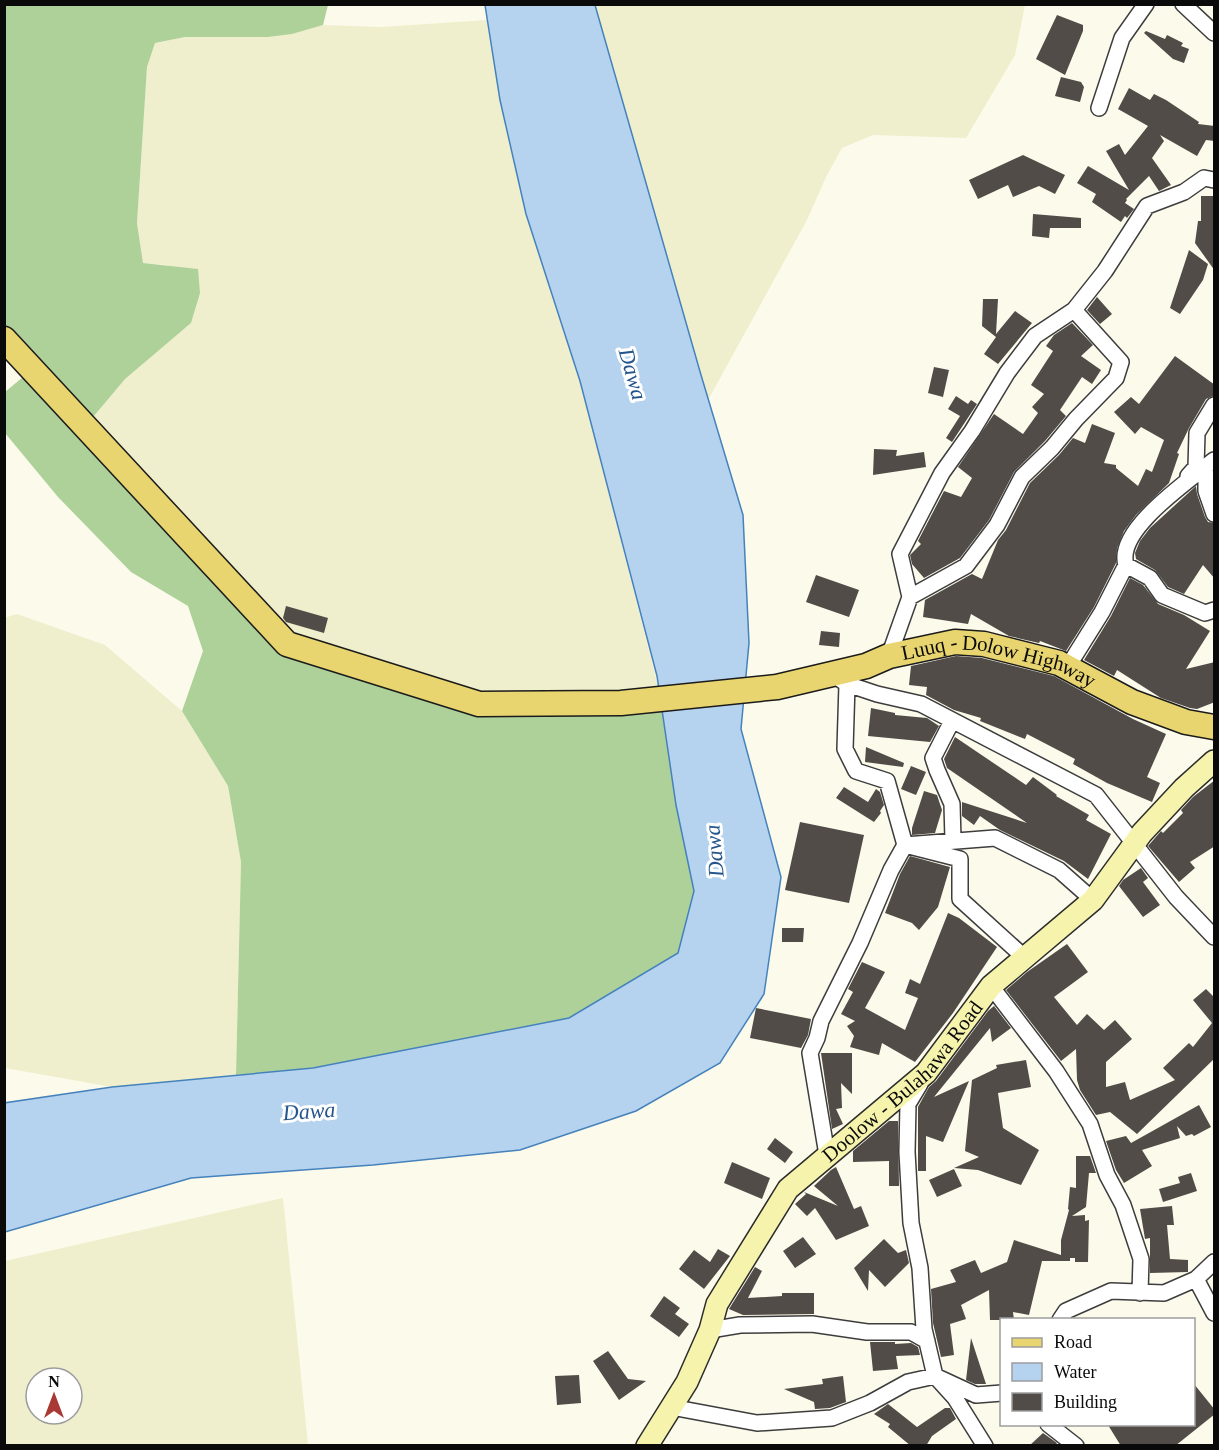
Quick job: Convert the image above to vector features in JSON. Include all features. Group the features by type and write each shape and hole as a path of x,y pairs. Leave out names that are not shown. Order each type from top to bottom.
{"main road":[{"name":"Luuq - Dolow Highway","path":"4,339 287,644 479,704 621,703 777,687 839,679 889,656 955,642 984,644 1059,663 1132,702 1186,722 1215,727"},
{"name":"Doolow - Bulahawa Road","path":"647,1446 687,1382 710,1330 717,1304 788,1189 926,1073 991,986 1093,900 1135,843 1184,788 1215,761"}],"street":[{"path":"1099,108 1122,39 1146,4"},
{"path":"1183,4 1215,33"},
{"path":"889,656 910,597 900,554 942,473 972,431 1007,373 1035,336 1074,310 1105,271 1147,206 1184,192 1204,178 1215,180"},
{"path":"910,597 966,566 997,525 1022,477 1116,378 1121,362 1074,310"},
{"path":"1215,405 1197,434 1197,466 1132,534 1123,558 1126,565 1150,579 1162,595 1205,613 1215,610"},
{"path":"1171,493 1210,464"},
{"path":"1210,464 1206,491 1215,514"},
{"path":"1068,668 1102,612 1126,565"},
{"path":"827,1155 810,1053 821,1021 860,943 891,870 905,845 887,781 856,771 845,749 839,679 921,704 1096,795 1176,897 1215,937"},
{"path":"952,721 933,758 936,770 952,804 953,840"},
{"path":"905,845 995,838 1059,870 1093,900"},
{"path":"905,845 960,859 960,899 1024,957"},
{"path":"991,986 1056,1071 1090,1124 1107,1175 1123,1205 1141,1259 1140,1293"},
{"path":"926,1073 908,1104 907,1152 911,1223 921,1268 924,1329 935,1376 955,1398 985,1446"},
{"path":"1061,1318 1065,1311 1111,1292 1164,1293 1197,1279 1215,1262"},
{"path":"1197,1279 1215,1313"},
{"path":"710,1330 740,1325 812,1324 867,1332 912,1332 927,1341"},
{"path":"671,1407 757,1423 832,1418 870,1403 908,1382 935,1376 976,1395 1000,1394"},
{"path":"1049,1426 1076,1446"}],"green space":[{"path":"5,5 328,5 323,25 292,34 268,37 185,37 155,43 147,67 137,223 143,263 198,269 200,293 191,323 125,379 88,423 290,641 480,700 661,697 676,805 695,891 678,954 569,1018 313,1068 236,1075 241,862 228,786 182,711 203,651 188,606 131,572 58,497 5,433 5,392 35,367 5,334"},
{"path":"595,5 1025,5 1015,55 966,138 873,135 842,148 807,220 708,400"},
{"path":"487,20 500,100 526,214 580,381 661,697 480,700 290,641 88,423 124,379 191,323 167,265 143,263 137,223 147,67 155,43 185,37 268,37 292,34 323,25 381,27"},
{"path":"17,614 105,645 182,711 228,786 241,862 236,1075 112,1087 5,1068 4,618"},
{"path":"283,1198 308,1445 5,1445 5,1261"}],"water":[{"name":"Dawa","path":"485,5 595,5 743,515 749,643 741,729 781,877 764,994 720,1063 636,1111 520,1150 373,1165 191,1178 5,1232 4,1103 112,1087 313,1068 569,1018 678,953 694,891 676,805 657,676 580,381 526,214 500,100"}],"building":[{"path":"1057,15 1083,25 1083,31 1065,75 1036,59"},
{"path":"1146,31 1165,39 1167,35 1183,43 1181,46 1189,49 1184,63 1173,59 1144,33"},
{"path":"1061,77 1081,82 1084,87 1080,102 1055,96"},
{"path":"1129,88 1150,100 1154,94 1166,100 1199,122 1198,124 1215,126 1215,141 1206,140 1197,156 1160,135 1164,141 1152,158 1171,185 1159,191 1149,176 1126,199 1125,203 1134,209 1121,222 1092,202 1096,194 1077,183 1088,166 1129,190 1106,151 1119,144 1125,155 1148,126 1118,109"},
{"path":"1023,155 1065,175 1055,194 1039,186 1013,197 1008,185 978,199 969,180"},
{"path":"1201,196 1215,196 1215,271 1195,243 1198,221 1201,221"},
{"path":"1033,214 1081,218 1081,228 1050,228 1049,238 1032,236"},
{"path":"1189,250 1208,264 1203,280 1180,314 1170,308"},
{"path":"1097,297 1112,314 1100,324 1087,310"},
{"path":"983,299 998,299 996,334 1015,311 1032,323 998,364 984,354 996,337 982,326"},
{"path":"1072,323 1093,345 1081,356 1101,370 1092,384 1082,377 1060,410 1066,416 1014,472 989,520 960,558 924,578 912,564 910,555 921,544 918,541 944,491 961,497 972,478 958,467 994,414 1023,434 1038,413 1032,407 1044,394 1031,385 1053,351 1046,346 1054,335"},
{"path":"1175,356 1215,385 1215,395 1206,399 1189,428 1177,453 1179,454 1169,483 1136,515 1124,531 1117,548 1116,563 1094,607 1066,651 1040,641 1039,643 1009,636 971,614 968,624 923,617 925,600 972,574 982,579 998,540 1006,530 1030,483 1073,438 1085,443 1092,424 1115,433 1104,463 1116,465 1116,468 1138,486 1146,469 1152,472 1164,440 1141,427 1135,434 1114,412 1131,397 1139,404"},
{"path":"934,367 949,370 943,397 928,393"},
{"path":"956,396 968,404 971,400 977,404 952,442 946,438 960,416 948,409"},
{"path":"874,449 897,450 896,456 924,452 926,467 873,475"},
{"path":"1196,486 1205,517 1208,522 1215,523 1215,579 1203,565 1184,594 1168,587 1155,570 1136,559 1135,553 1140,541 1150,528"},
{"path":"816,575 859,590 849,617 806,602"},
{"path":"1130,578 1143,585 1158,604 1184,615 1210,631 1186,669 1215,662 1215,702 1197,709 1190,708 1161,698 1117,670 1114,676 1084,660 1111,616"},
{"path":"286,606 328,618 324,633 286,622 283,618"},
{"path":"821,631 840,633 839,647 819,645"},
{"path":"956,656 982,658 1054,676 1133,719 1166,734 1147,777 1160,783 1152,802 1107,783 1073,764 1075,759 1027,734 1025,739 980,721 981,718 954,710 926,695 927,687 909,685 911,666"},
{"path":"871,708 895,713 895,715 927,718 939,726 930,742 868,736"},
{"path":"955,737 1026,785 1033,777 1056,796 1089,815 1086,820 1111,834 1088,879 1064,861 1000,830 980,816 974,825 962,816 962,802 1027,823 947,768 944,759"},
{"path":"866,747 904,763 903,767 865,762"},
{"path":"911,766 926,772 916,795 901,789"},
{"path":"1215,780 1215,846 1190,862 1195,868 1179,882 1148,846 1161,831 1163,833 1183,813 1181,810 1193,797"},
{"path":"844,787 868,802 876,789 880,792 884,805 874,822 836,798"},
{"path":"924,791 937,795 942,810 935,833 912,835 912,828"},
{"path":"800,822 864,835 849,903 785,890"},
{"path":"910,856 950,867 938,907 919,930 912,923 885,913 900,874"},
{"path":"1141,868 1148,878 1143,882 1160,905 1143,917 1119,886 1123,880"},
{"path":"948,913 959,918 997,947 953,1013 915,1062 882,1043 879,1055 850,1047 854,1036 847,1026 855,1021 841,1014 853,992 848,989 862,962 885,972 865,1008 905,1030 918,998 905,993 910,979 920,984"},
{"path":"782,928 804,928 803,942 782,942"},
{"path":"1067,944 1088,972 1054,997 1077,1025 1087,1014 1104,1030 1115,1020 1132,1039 1106,1062 1106,1087 1125,1082 1130,1100 1175,1080 1163,1068 1189,1043 1193,1047 1212,1023 1193,1000 1206,989 1215,998 1215,1058 1137,1134 1110,1112 1096,1115 1080,1090 1077,1080 1076,1049 1061,1061 1006,990"},
{"path":"994,1006 1011,1028 992,1042 990,1028 934,1097 969,1081 943,1142 926,1136 926,1171 918,1171 918,1107 929,1087"},
{"path":"756,1008 811,1019 808,1035 801,1048 750,1038"},
{"path":"821,1053 852,1053 852,1094 841,1083 842,1108 836,1109 843,1124 832,1129"},
{"path":"1026,1060 1031,1087 998,1093 1003,1128 1039,1150 1021,1185 978,1170 954,1168 979,1157 965,1151 972,1080 997,1068 996,1065"},
{"path":"1199,1105 1211,1127 1194,1136 1192,1134 1186,1136 1177,1126 1180,1138 1142,1150 1152,1166 1124,1183 1116,1170 1106,1141 1126,1136 1131,1143"},
{"path":"889,1121 898,1121 899,1186 889,1186 889,1161 853,1162 853,1151"},
{"path":"775,1138 793,1152 785,1163 767,1149"},
{"path":"1076,1156 1090,1156 1096,1173 1089,1173 1086,1207 1072,1216 1085,1215 1085,1221 1089,1220 1088,1262 1075,1262 1075,1258 1070,1258 1070,1261 1042,1261 1029,1315 1013,1312 1014,1318 990,1320 989,1290 961,1305 966,1319 950,1324 954,1355 941,1357 933,1323 931,1289 956,1282 950,1270 975,1260 981,1273 1007,1262 1014,1240 1061,1255 1061,1240 1069,1210 1070,1187 1076,1188"},
{"path":"732,1162 770,1178 762,1199 724,1183"},
{"path":"836,1167 854,1209 861,1206 869,1226 836,1240 815,1208 807,1216 795,1204 806,1194 804,1192 838,1206 814,1186"},
{"path":"954,1169 962,1186 937,1197 929,1180"},
{"path":"1191,1173 1197,1191 1163,1202 1159,1189 1180,1183 1178,1177"},
{"path":"1172,1206 1174,1225 1167,1225 1170,1259 1188,1260 1188,1272 1150,1273 1150,1238 1145,1239 1140,1209"},
{"path":"803,1237 816,1254 795,1268 783,1251"},
{"path":"884,1239 898,1253 906,1250 909,1263 885,1287 869,1270 868,1291 854,1268"},
{"path":"718,1249 730,1256 704,1289 679,1269 694,1250 710,1262"},
{"path":"755,1267 762,1271 748,1298 782,1296 782,1293 814,1293 814,1314 743,1315 729,1309"},
{"path":"664,1296 680,1308 675,1314 689,1324 679,1337 650,1316"},
{"path":"971,1338 986,1384 975,1384 966,1380"},
{"path":"870,1342 911,1343 918,1347 920,1355 896,1356 898,1369 873,1371"},
{"path":"608,1351 628,1379 646,1381 619,1400 593,1361"},
{"path":"579,1375 581,1403 557,1405 555,1376"},
{"path":"843,1376 846,1402 830,1408 815,1409 814,1402 784,1389 823,1384 822,1379"},
{"path":"1195,1385 1215,1410 1215,1414 1175,1446 1121,1446 1109,1426 1195,1426"},
{"path":"888,1404 917,1427 945,1408 950,1408 956,1419 932,1436 926,1446 911,1446 888,1427 890,1424 874,1414"},
{"path":"1043,1433 1057,1443 1055,1446 1029,1446"}]}
